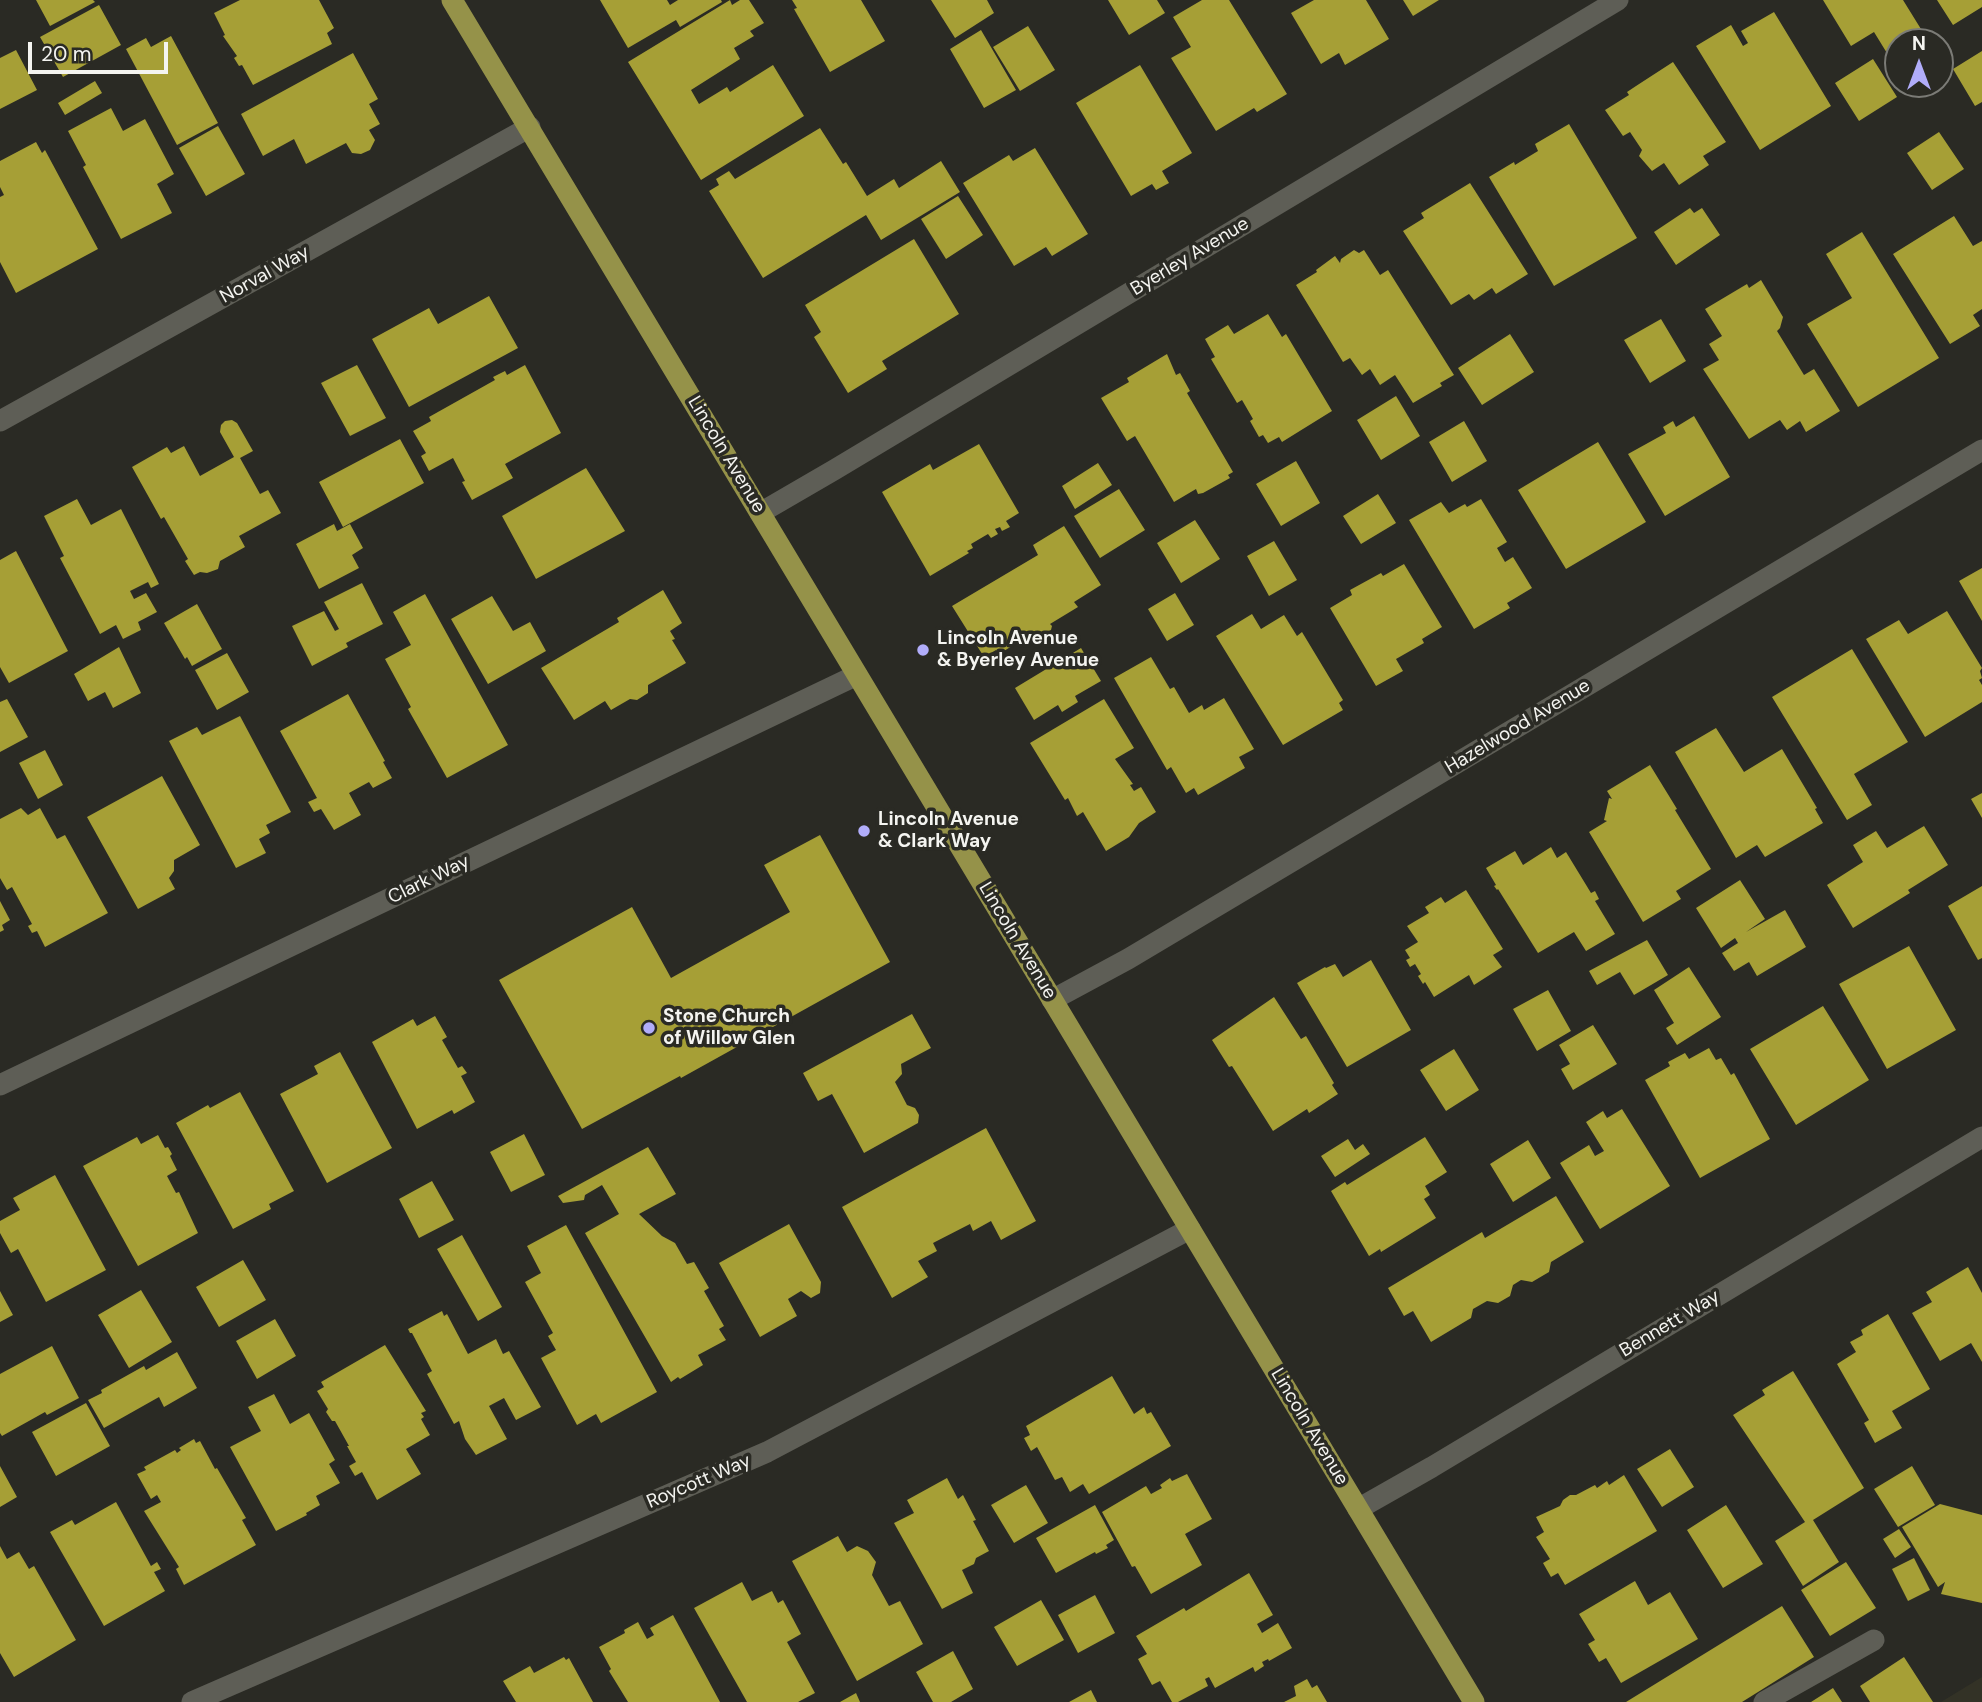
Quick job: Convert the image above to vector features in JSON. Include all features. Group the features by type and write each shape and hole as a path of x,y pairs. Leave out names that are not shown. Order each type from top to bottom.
{"main road":[{"name":"Lincoln Avenue","path":"452,0 1474,1702"}],"street":[{"name":"Byerley Avenue","path":"760,513 1618,0"},
{"name":"Norval Way","path":"0,421 530,127"},
{"name":"Hazelwood Avenue","path":"1052,1000 1128,959 1982,450"},
{"name":"Clark Way","path":"0,1085 858,675"},
{"name":"Bennett Way","path":"1358,1510 1982,1137"},
{"name":"Roycott Way","path":"192,1702 767,1452 1190,1229"},
{"path":"1765,1702 1874,1640"}],"shaded area":[{"path":"1982,1677 1982,1702 1941,1702"}],"building":[{"path":"36,0 93,0 95,2 50,26"},
{"path":"240,0 319,0 334,28 327,33 332,44 253,85 242,65 239,66 234,58 237,56 223,36 225,35 214,13"},
{"path":"600,0 667,0 670,5 678,0 722,2 680,27 676,20 628,48"},
{"path":"730,0 732,5 740,0 749,0 764,23 750,31 754,36 734,48 740,59 691,90 699,104 727,87 730,92 773,65 804,116 701,180 628,62"},
{"path":"792,0 861,0 885,41 830,72 794,9 797,8"},
{"path":"931,0 987,0 994,13 955,38"},
{"path":"1108,0 1157,0 1165,13 1129,35"},
{"path":"1202,0 1229,0 1287,94 1257,112 1254,108 1216,131 1171,58 1191,47 1173,17"},
{"path":"1314,0 1366,0 1389,39 1345,65 1339,53 1321,64 1291,13"},
{"path":"1403,0 1439,0 1413,16"},
{"path":"1823,0 1903,0 1920,28 1884,28 1884,48 1874,32 1851,46"},
{"path":"1937,0 1982,0 1982,7 1953,25"},
{"path":"99,5 121,45 63,77 40,37"},
{"path":"1774,12 1831,106 1760,150 1696,46 1731,25 1743,46 1748,43 1741,31"},
{"path":"1028,26 1055,70 1020,91 993,47"},
{"path":"981,30 1016,90 984,108 950,49"},
{"path":"171,36 218,123 177,145 126,49 146,38 151,47"},
{"path":"16,50 37,90 0,109 0,58"},
{"path":"1982,51 1982,102 1975,106 1954,68"},
{"path":"353,53 378,99 369,104 380,124 369,130 375,140 370,150 361,154 352,153 346,143 306,164 294,139 263,156 241,114"},
{"path":"1873,59 1884,76 1884,98 1895,98 1859,121 1835,83"},
{"path":"1673,62 1726,142 1703,156 1709,165 1679,185 1664,163 1652,171 1639,156 1642,150 1630,132 1623,136 1605,110"},
{"path":"1140,65 1192,153 1162,171 1169,183 1156,190 1152,184 1131,196 1076,103"},
{"path":"95,81 102,93 65,115 58,103"},
{"path":"111,108 123,131 145,119 174,174 157,184 172,213 121,239 83,167 86,165 68,131"},
{"path":"1569,124 1637,238 1554,286 1489,177 1538,151 1535,144"},
{"path":"218,126 245,174 206,196 179,148"},
{"path":"820,128 867,196 894,179 899,188 941,161 960,192 881,240 866,215 763,278 709,191 719,185 716,179 729,171 735,179"},
{"path":"1939,132 1964,169 1932,190 1907,153"},
{"path":"36,142 42,153 45,150 98,249 16,293 0,262 0,197 4,195 0,187 0,161"},
{"path":"1035,148 1088,234 1052,256 1046,247 1014,266 963,183 1009,155 1013,161"},
{"path":"1470,183 1528,274 1496,294 1492,288 1474,300 1469,294 1451,305 1403,231 1424,218 1421,213"},
{"path":"958,196 983,235 946,259 921,219"},
{"path":"1690,208 1694,213 1702,208 1720,235 1676,265 1654,232"},
{"path":"1954,216 1973,246 1982,241 1982,309 1973,315 1980,326 1950,344 1893,254"},
{"path":"1862,232 1939,358 1858,407 1807,324 1852,298 1826,254"},
{"path":"914,239 959,314 882,361 887,369 848,393 814,337 821,332 805,305"},
{"path":"1354,250 1359,253 1364,250 1380,275 1388,270 1454,375 1440,383 1442,386 1413,403 1395,375 1380,385 1370,369 1362,375 1350,358 1343,362 1296,285 1335,256 1340,263 1341,259"},
{"path":"1761,280 1783,317 1777,331 1804,375 1814,369 1840,411 1806,432 1800,421 1787,430 1780,420 1749,439 1703,369 1719,360 1709,344 1722,336 1705,309 1747,284 1749,288"},
{"path":"489,296 518,348 409,407 372,339 429,308 438,324"},
{"path":"1268,314 1282,337 1286,334 1332,411 1282,442 1279,437 1268,443 1263,435 1259,437 1242,400 1237,403 1211,359 1215,357 1205,339 1228,325 1234,334"},
{"path":"1661,319 1686,361 1650,383 1624,340"},
{"path":"1510,334 1534,372 1482,405 1458,368"},
{"path":"1167,354 1176,375 1180,373 1190,391 1187,393 1233,472 1228,475 1230,478 1203,493 1198,494 1196,489 1174,502 1135,436 1127,441 1101,398 1129,382 1127,378"},
{"path":"357,365 386,418 350,436 321,383"},
{"path":"525,365 561,433 505,464 513,478 472,500 453,458 429,471 421,456 426,453 413,431 431,421 429,417 495,380 493,377 505,371 507,375"},
{"path":"1396,396 1420,436 1381,460 1357,420"},
{"path":"1694,416 1730,477 1665,516 1628,454 1666,433 1663,427 1673,421 1676,427"},
{"path":"232,420 237,423 253,451 240,458 260,494 268,490 281,513 239,536 245,547 220,561 218,569 194,575 164,517 161,519 132,467 167,447 171,453 184,446 200,476 234,457 220,432 225,421"},
{"path":"1464,421 1487,461 1452,482 1429,442"},
{"path":"400,439 424,483 343,527 319,482"},
{"path":"1598,442 1646,522 1566,569 1518,490"},
{"path":"979,444 1019,513 1006,521 1010,527 1002,531 1000,527 995,529 998,534 991,538 988,534 971,544 973,548 967,551 969,553 930,576 882,492 930,464 933,470"},
{"path":"1296,461 1320,503 1281,526 1256,484"},
{"path":"1098,463 1112,485 1075,509 1062,486"},
{"path":"586,468 625,531 536,579 502,516"},
{"path":"1119,489 1145,530 1100,558 1074,516"},
{"path":"1378,494 1396,523 1361,544 1343,516"},
{"path":"77,499 91,525 121,509 159,584 151,588 148,582 130,591 134,599 146,593 157,612 138,622 141,630 123,639 116,625 100,634 60,558 64,556 44,516"},
{"path":"1481,499 1507,542 1497,548 1505,562 1513,557 1532,588 1507,603 1510,608 1474,629 1409,520 1441,502 1449,513"},
{"path":"1195,520 1220,559 1181,583 1157,543"},
{"path":"334,524 337,531 350,524 363,548 352,555 359,568 319,589 296,544"},
{"path":"1064,526 1101,585 1074,602 1078,607 1050,624 1051,630 1040,637 1035,632 999,654 996,650 984,657 952,606 1038,555 1033,545"},
{"path":"1274,541 1297,580 1269,596 1247,556"},
{"path":"16,551 68,651 9,683 0,667 0,560"},
{"path":"1404,564 1442,627 1422,639 1424,643 1396,659 1403,671 1376,686 1330,608 1352,595 1350,590"},
{"path":"1982,568 1982,621 1959,581"},
{"path":"362,583 383,624 346,643 348,647 312,666 292,626 324,611 335,631 339,629 324,602"},
{"path":"663,590 682,623 670,631 675,639 672,640 686,663 648,685 648,693 637,700 630,699 611,710 605,701 574,720 541,668 619,622 617,618"},
{"path":"1175,593 1194,625 1167,641 1148,609"},
{"path":"425,594 508,745 447,778 408,709 411,707 385,659 411,645 393,612"},
{"path":"492,596 513,631 530,622 546,651 488,684 451,619"},
{"path":"197,604 222,649 192,666 164,623"},
{"path":"1947,611 1982,668 1982,678 1979,680 1982,685 1982,702 1925,737 1866,639 1899,620 1908,634"},
{"path":"1252,614 1261,629 1284,615 1297,636 1302,632 1343,700 1339,703 1343,710 1283,745 1216,636"},
{"path":"119,647 141,693 113,708 105,692 88,701 74,674"},
{"path":"1081,648 1101,681 1075,696 1078,702 1062,712 1058,705 1034,720 1015,688"},
{"path":"1852,649 1908,742 1854,774 1872,805 1847,820 1772,697"},
{"path":"227,653 249,692 217,710 195,670"},
{"path":"1151,657 1170,689 1174,687 1189,713 1202,705 1204,710 1224,698 1254,749 1239,757 1245,768 1198,795 1194,788 1186,793 1171,767 1167,770 1114,678"},
{"path":"348,694 392,778 373,788 369,782 349,793 361,815 334,830 321,809 314,812 308,802 317,798 280,731"},
{"path":"7,699 28,737 0,752 0,702"},
{"path":"1104,699 1134,748 1115,759 1133,784 1130,785 1134,791 1141,787 1156,812 1139,823 1129,837 1106,851 1083,812 1077,816 1068,798 1065,800 1030,743"},
{"path":"240,716 291,812 266,825 270,833 259,839 266,853 236,868 169,741 197,727 202,735"},
{"path":"1716,728 1744,772 1782,749 1823,823 1765,857 1757,845 1736,858 1675,752"},
{"path":"45,750 63,785 38,799 19,763"},
{"path":"1650,765 1711,869 1676,891 1681,899 1643,922 1589,832 1607,821 1604,820 1609,798 1612,799 1607,791"},
{"path":"162,776 200,845 174,860 174,871 169,878 175,889 138,909 87,817"},
{"path":"1982,793 1982,818 1971,799"},
{"path":"21,808 28,815 40,808 57,839 65,835 108,913 45,947 37,931 32,933 28,926 32,924 12,887 7,890 0,878 0,819"},
{"path":"1924,826 1948,865 1908,890 1910,893 1853,928 1827,885 1863,862 1853,845 1876,831 1887,848"},
{"name":"Stone Church of Willow Glen","path":"820,835 890,962 681,1078 680,1076 582,1129 499,980 632,907 671,978 790,912 764,865"},
{"path":"1551,847 1557,858 1566,852 1591,893 1595,891 1599,899 1595,901 1615,934 1586,951 1574,932 1538,953 1494,886 1496,885 1486,868 1515,851 1523,865"},
{"path":"1740,880 1765,919 1746,932 1785,910 1806,947 1757,976 1749,962 1734,971 1722,953 1738,943 1735,938 1721,948 1696,908"},
{"path":"1982,886 1982,958 1978,960 1948,906"},
{"path":"1466,890 1503,949 1493,955 1502,967 1474,985 1469,975 1434,997 1418,976 1421,974 1415,964 1410,967 1406,960 1410,958 1405,950 1418,942 1407,926 1429,913 1425,907 1441,897 1445,903"},
{"path":"0,901 10,920 2,925 4,930 0,932"},
{"path":"1647,940 1668,975 1634,995 1620,972 1597,985 1589,971"},
{"path":"1909,946 1956,1030 1887,1069 1839,984"},
{"path":"1371,960 1411,1030 1347,1067 1297,983 1335,964 1343,977"},
{"path":"1689,967 1721,1017 1677,1045 1666,1028 1674,1023 1654,990"},
{"path":"1548,990 1571,1031 1537,1051 1513,1009"},
{"path":"1274,997 1301,1039 1306,1036 1338,1094 1309,1113 1307,1109 1273,1131 1232,1066 1229,1067 1212,1040"},
{"path":"1823,1006 1869,1080 1796,1125 1750,1049"},
{"path":"912,1014 931,1048 901,1064 902,1074 895,1082 907,1105 915,1108 919,1115 918,1123 864,1153 832,1094 818,1101 803,1073"},
{"path":"435,1016 447,1037 442,1040 458,1068 462,1066 467,1073 461,1076 475,1102 454,1114 452,1110 417,1129 372,1042 413,1019 417,1026"},
{"path":"1593,1025 1617,1064 1573,1090 1561,1069 1570,1064 1559,1045"},
{"path":"1709,1048 1716,1060 1721,1058 1731,1075 1734,1073 1770,1139 1700,1178 1645,1080 1670,1066 1668,1062 1685,1053 1689,1059"},
{"path":"1454,1049 1479,1090 1446,1111 1420,1070"},
{"path":"340,1052 392,1148 327,1183 280,1094 318,1074 314,1066"},
{"path":"240,1092 294,1191 269,1204 271,1209 233,1229 176,1123 208,1105 210,1108"},
{"path":"1622,1109 1670,1186 1600,1229 1560,1163 1589,1145 1595,1156 1604,1151 1586,1122 1603,1111 1607,1118"},
{"path":"986,1128 1036,1221 1001,1240 991,1221 973,1231 970,1224 933,1243 937,1251 918,1261 928,1277 892,1298 842,1207"},
{"path":"524,1134 545,1175 511,1192 490,1152"},
{"path":"158,1135 172,1154 170,1156 177,1170 167,1176 176,1193 179,1192 198,1233 138,1266 83,1166 137,1137 141,1144"},
{"path":"1425,1137 1447,1172 1425,1186 1430,1195 1424,1199 1436,1218 1381,1252 1380,1249 1369,1256 1331,1191 1345,1182 1347,1185"},
{"path":"1348,1139 1355,1150 1363,1144 1370,1154 1335,1177 1321,1156"},
{"path":"1528,1140 1551,1178 1513,1202 1490,1164"},
{"path":"648,1147 676,1194 639,1214 662,1236 675,1243 687,1264 694,1262 709,1288 704,1291 724,1326 719,1329 726,1340 698,1355 703,1365 671,1382 585,1233 619,1214 602,1185 585,1195 584,1200 563,1203 558,1196"},
{"path":"55,1175 106,1270 46,1302 18,1249 11,1253 0,1233 0,1221 20,1210 13,1198"},
{"path":"432,1181 454,1220 419,1238 399,1199"},
{"path":"1556,1196 1584,1242 1551,1262 1549,1272 1532,1282 1521,1280 1513,1285 1510,1296 1498,1303 1487,1301 1473,1309 1471,1318 1431,1342 1413,1311 1404,1316 1388,1288 1482,1232 1485,1238"},
{"path":"789,1224 821,1282 820,1293 811,1298 801,1291 788,1299 797,1316 760,1337 719,1263"},
{"path":"566,1225 657,1392 601,1423 596,1414 577,1425 541,1358 556,1350 548,1336 553,1333 525,1282 541,1273 527,1246"},
{"path":"462,1235 502,1307 478,1321 437,1249"},
{"path":"243,1260 266,1300 219,1327 196,1287"},
{"path":"1968,1267 1982,1293 1982,1362 1971,1343 1940,1361 1912,1313 1932,1302 1926,1292"},
{"path":"141,1290 172,1342 129,1368 98,1315"},
{"path":"0,1291 13,1315 0,1322"},
{"path":"442,1311 444,1316 447,1314 468,1354 496,1339 503,1354 509,1351 541,1407 516,1420 504,1398 489,1406 507,1439 476,1455 465,1439 459,1421 454,1424 427,1374 432,1371 408,1329"},
{"path":"1888,1314 1930,1389 1892,1411 1902,1428 1875,1443 1864,1423 1869,1420 1837,1364 1856,1352 1850,1342 1863,1335 1861,1330"},
{"path":"275,1319 296,1356 257,1379 236,1341"},
{"path":"385,1345 426,1411 421,1413 424,1417 421,1419 430,1435 406,1449 421,1474 377,1500 362,1472 355,1476 349,1466 356,1462 335,1421 332,1421 326,1412 328,1409 317,1391 324,1387 321,1382"},
{"path":"52,1346 79,1398 47,1415 45,1412 2,1436 0,1374"},
{"path":"177,1352 197,1388 164,1407 159,1397 104,1428 88,1400 144,1366 146,1370"},
{"path":"1793,1371 1864,1488 1813,1520 1839,1562 1803,1586 1775,1541 1805,1522 1733,1415 1765,1395 1762,1390"},
{"path":"1112,1376 1134,1414 1144,1407 1147,1414 1151,1412 1171,1446 1089,1494 1083,1484 1070,1492 1062,1477 1055,1480 1037,1447 1031,1451 1024,1438 1030,1435 1026,1426"},
{"path":"274,1394 290,1424 309,1413 335,1460 329,1464 340,1483 316,1496 320,1505 306,1513 307,1515 276,1531 230,1447 261,1431 248,1407"},
{"path":"86,1403 110,1446 56,1476 32,1432"},
{"path":"194,1439 196,1443 200,1441 215,1469 217,1468 246,1518 242,1520 256,1545 184,1585 176,1569 179,1567 144,1511 161,1502 157,1495 151,1499 137,1474 146,1470 144,1467 175,1450 177,1453 181,1450 179,1448"},
{"path":"1670,1449 1694,1487 1662,1507 1637,1469"},
{"path":"0,1466 17,1497 0,1507"},
{"path":"1912,1466 1935,1505 1898,1527 1874,1489"},
{"path":"1187,1474 1212,1519 1185,1534 1202,1565 1151,1594 1135,1566 1132,1567 1102,1512 1146,1486 1151,1494 1162,1488 1160,1485 1170,1478 1172,1481"},
{"path":"1624,1475 1657,1531 1565,1585 1558,1573 1551,1577 1543,1563 1550,1559 1536,1537 1544,1532 1536,1517 1560,1506 1570,1495 1576,1495 1595,1485 1597,1488 1607,1481 1609,1485"},
{"path":"947,1478 958,1499 963,1495 989,1551 962,1570 973,1593 942,1609 894,1523 914,1513 907,1500"},
{"path":"1026,1485 1048,1523 1014,1543 991,1505"},
{"path":"116,1502 151,1566 157,1562 161,1569 154,1572 165,1591 104,1626 50,1532 72,1520 75,1525"},
{"path":"1940,1504 1982,1515 1982,1603 1941,1594 1945,1582 1938,1587 1902,1527"},
{"path":"1095,1505 1114,1540 1106,1545 1108,1548 1056,1573 1036,1538"},
{"path":"1726,1505 1763,1564 1723,1588 1687,1530"},
{"path":"1899,1529 1911,1547 1895,1558 1883,1539"},
{"path":"838,1536 847,1552 857,1546 868,1551 876,1562 872,1575 889,1606 900,1601 923,1644 857,1681 792,1561"},
{"path":"0,1546 7,1559 19,1552 29,1569 34,1566 76,1640 14,1677 0,1653"},
{"path":"1914,1558 1930,1590 1908,1601 1892,1569"},
{"path":"1846,1562 1876,1608 1830,1636 1801,1590"},
{"path":"1249,1573 1273,1615 1257,1624 1262,1633 1278,1623 1292,1648 1262,1662 1264,1666 1255,1672 1253,1667 1215,1688 1209,1677 1205,1679 1208,1686 1178,1702 1172,1702 1160,1681 1152,1685 1138,1659 1147,1654 1136,1636 1184,1608 1186,1611"},
{"path":"1635,1581 1648,1605 1670,1592 1698,1639 1621,1683 1606,1658 1599,1662 1588,1644 1595,1640 1579,1614"},
{"path":"742,1582 752,1601 772,1591 778,1603 783,1600 801,1634 787,1642 815,1693 798,1702 747,1702 694,1608"},
{"path":"1095,1595 1115,1633 1078,1653 1058,1615"},
{"path":"1041,1600 1064,1640 1017,1666 994,1627"},
{"path":"1782,1606 1814,1657 1742,1702 1626,1702"},
{"path":"673,1615 720,1702 628,1702 609,1671 611,1669 599,1647 625,1633 624,1630 638,1622 647,1639 654,1635 650,1628"},
{"path":"953,1651 973,1689 951,1702 933,1702 916,1672"},
{"path":"564,1657 566,1660 569,1658 593,1702 516,1702 503,1681 530,1666 534,1673"},
{"path":"1904,1657 1933,1702 1870,1702 1860,1686"},
{"path":"1307,1679 1312,1688 1317,1685 1327,1702 1284,1702 1296,1696 1294,1686"},
{"path":"1833,1688 1842,1702 1811,1702"},
{"path":"1091,1690 1097,1702 1069,1702"},
{"path":"856,1693 860,1702 840,1702"}],"place":[{"name":"Lincoln Avenue & Byerley Avenue","path":"923,650"},
{"name":"Lincoln Avenue & Clark Way","path":"864,831"},
{"name":"Stone Church of Willow Glen","path":"649,1028"}]}
